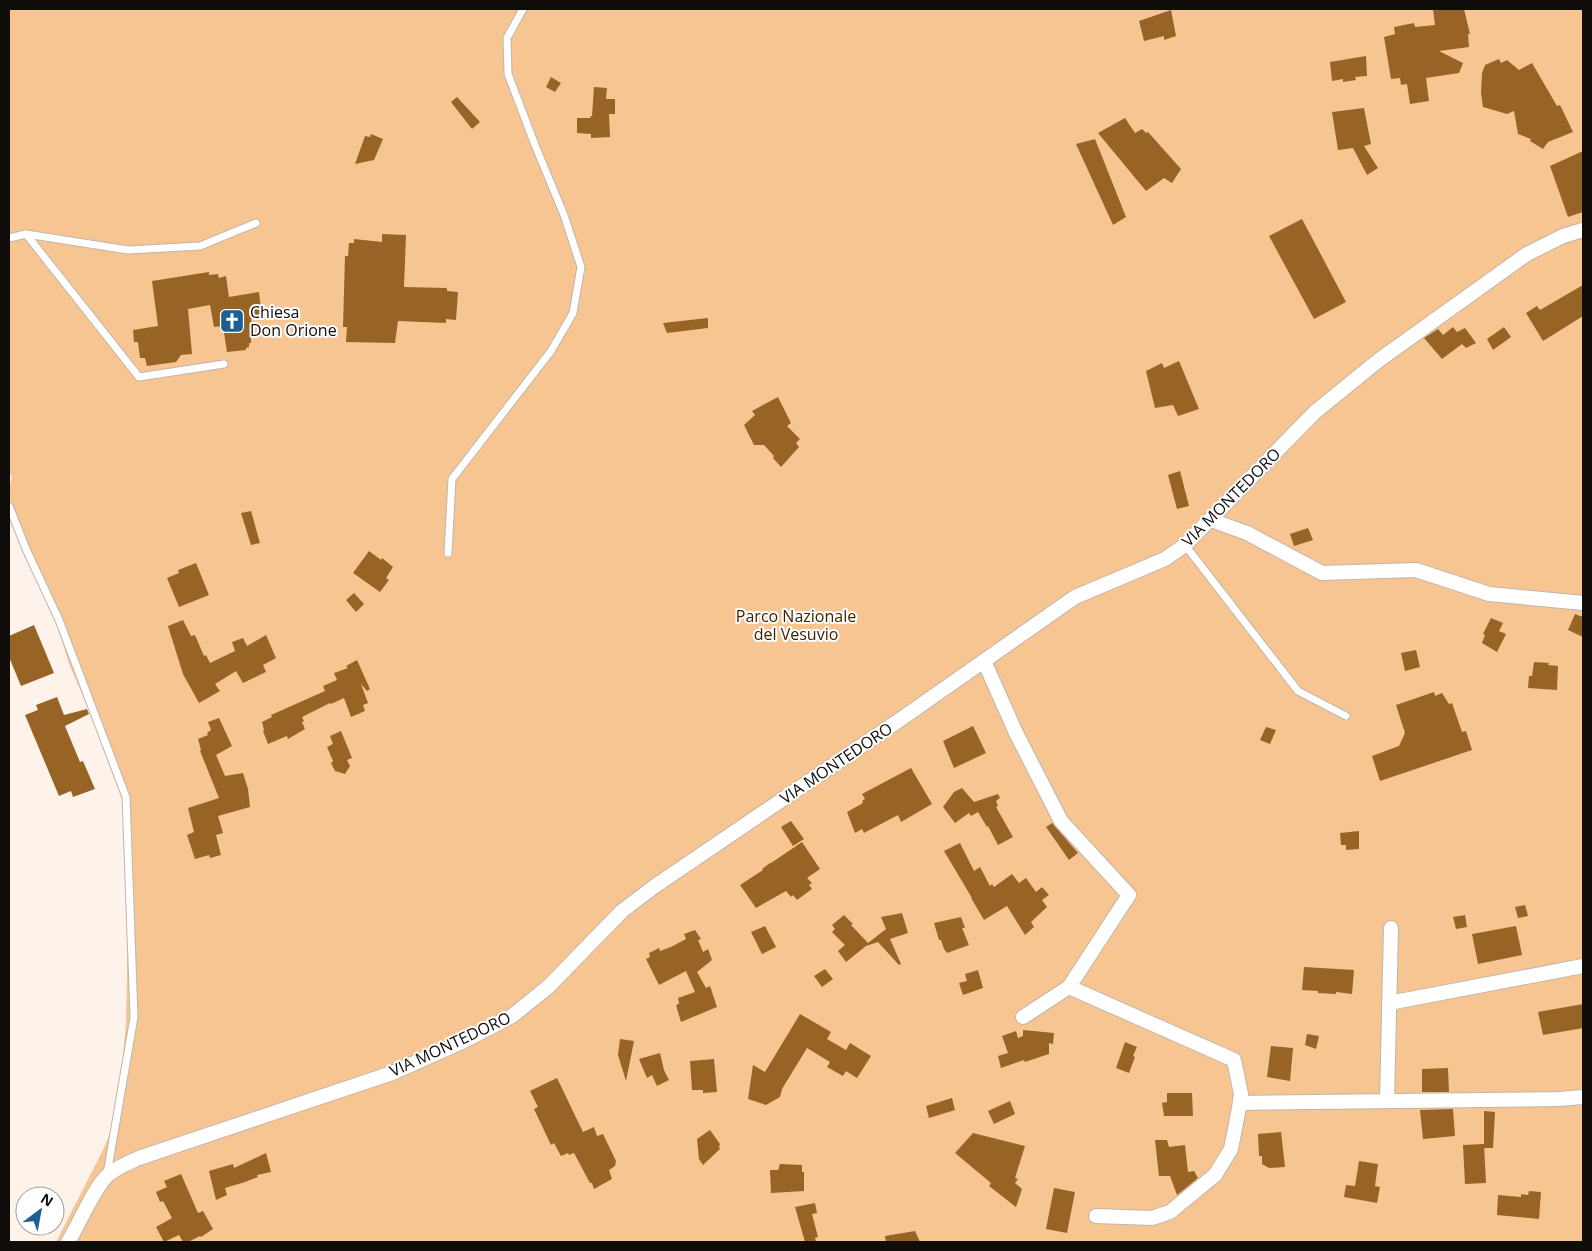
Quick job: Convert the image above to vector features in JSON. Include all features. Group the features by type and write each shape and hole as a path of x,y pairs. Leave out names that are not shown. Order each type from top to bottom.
{"street":[{"name":"VIA MONTEDORO","path":"68,1242 94,1194 106,1177 118,1167 139,1158 392,1073 466,1040 512,1016 548,987 622,911 654,886 1075,598 1165,559 1185,545 1315,412 1379,360 1526,254 1563,236 1583,230"},
{"path":"1211,520 1246,533 1322,573 1416,570 1489,594 1583,603"},
{"path":"984,661 1016,733 1061,821 1129,895 1069,987 1023,1017"},
{"path":"1387,1101 1391,928"},
{"path":"1389,1002 1583,966"},
{"path":"1069,987 1234,1060 1241,1094 1231,1149 1216,1175 1170,1212 1152,1218 1096,1216"},
{"path":"1240,1103 1559,1099 1583,1097"}],"lane":[{"path":"448,553 452,479 551,351 573,313 581,267 564,215 508,74 507,38 523,9"},
{"path":"9,238 26,234 128,250 200,246 256,223"},
{"path":"26,234 139,377 224,364"},
{"path":"9,506 26,549 59,620 126,797 134,1017 106,1177"},
{"path":"1185,545 1298,691 1346,716"}],"green space":[{"name":"Parco Nazionale del Vesuvio","path":"9,9 1583,9 1583,1242 56,1242 59,1236 65,1236 65,1224 104,1148 117,1115 126,1023 127,979 123,802 89,710 70,666 44,587 9,516 9,487 12,477 9,471"}],"building":[{"path":"1433,9 1464,9 1470,34 1468,34 1469,47 1439,51 1463,63 1459,73 1426,78 1429,101 1410,104 1407,84 1401,85 1400,78 1391,79 1384,37 1395,34 1394,27 1414,23 1415,27 1435,25"},
{"path":"1171,10 1176,36 1164,40 1164,36 1144,41 1139,21"},
{"path":"1366,56 1367,76 1355,77 1356,80 1343,82 1343,79 1332,81 1330,62"},
{"path":"1499,59 1501,63 1507,60 1519,70 1532,63 1557,106 1560,105 1573,132 1548,142 1543,149 1530,141 1531,139 1518,134 1514,111 1507,114 1483,107 1481,93 1482,73 1485,65"},
{"path":"551,77 561,83 555,92 546,87"},
{"path":"594,87 607,88 606,99 615,99 615,114 609,114 610,137 591,138 591,134 577,133 577,118 591,118 590,116 592,116"},
{"path":"457,97 480,122 472,129 451,102"},
{"path":"1364,108 1371,144 1364,146 1378,168 1367,175 1353,148 1338,150 1332,112"},
{"path":"1125,118 1135,133 1142,129 1146,133 1148,132 1181,169 1172,183 1164,178 1146,191 1098,133"},
{"path":"371,134 383,139 374,160 355,164 365,136 370,137"},
{"path":"1095,139 1126,217 1113,225 1076,144"},
{"path":"1583,151 1583,212 1568,217 1550,166"},
{"path":"1302,219 1346,302 1314,319 1269,236"},
{"path":"382,234 406,235 404,287 447,288 447,291 458,292 456,320 446,319 446,323 398,321 395,343 346,342 347,327 343,327 345,256 348,256 349,243 354,243 354,239 382,242"},
{"name":"Chiesa Don Orione","path":"209,272 209,275 218,274 219,278 226,276 229,297 259,292 262,318 251,319 254,336 251,336 249,347 246,350 227,352 223,326 214,327 210,305 188,309 192,354 181,355 176,362 147,366 145,358 140,358 138,342 134,342 133,330 158,326 152,281"},
{"path":"1583,285 1583,316 1543,341 1526,313 1537,306 1540,310"},
{"path":"708,318 708,328 667,333 663,323"},
{"path":"1453,327 1457,332 1465,328 1476,343 1466,348 1462,344 1442,359 1424,338 1438,329 1443,335"},
{"path":"1504,327 1511,337 1493,350 1487,339"},
{"path":"1179,361 1199,409 1178,416 1173,405 1155,408 1146,371 1162,363 1164,368"},
{"path":"778,397 791,423 787,426 800,439 796,443 799,447 781,467 764,445 754,445 744,425 755,415 752,411"},
{"path":"1180,471 1189,506 1177,509 1168,475"},
{"path":"251,511 260,543 251,545 241,513"},
{"path":"1308,528 1313,540 1294,546 1290,534"},
{"path":"369,551 393,567 386,578 389,580 380,592 353,573"},
{"path":"196,563 209,595 179,607 167,578 179,573 178,570"},
{"path":"354,593 364,604 356,612 346,600"},
{"path":"1575,614 1583,617 1583,637 1568,630"},
{"path":"1491,618 1503,623 1499,631 1506,634 1497,652 1482,643 1485,635 1483,634"},
{"path":"183,620 191,636 195,635 204,656 206,655 210,663 235,651 232,642 243,638 247,646 266,635 276,658 263,665 266,672 243,683 236,671 215,684 220,691 199,703 183,674 168,626"},
{"path":"34,625 54,673 21,686 9,657 9,636"},
{"path":"1416,650 1420,667 1405,671 1401,653"},
{"path":"357,660 370,689 367,691 361,684 368,703 363,705 365,711 351,717 344,698 302,717 305,729 288,739 287,736 268,744 262,722 272,717 271,715 325,691 323,686 337,680 334,673 348,668 346,666"},
{"path":"1534,662 1558,666 1557,690 1528,688 1529,676 1532,676"},
{"path":"1434,692 1435,696 1442,693 1449,704 1452,703 1462,732 1466,731 1472,750 1380,781 1372,756 1399,746 1405,733 1396,705"},
{"path":"57,697 64,715 87,709 89,714 65,726 80,762 83,761 95,789 73,797 71,791 59,796 25,715 38,710 36,705"},
{"path":"219,718 232,746 216,755 225,776 243,773 248,789 250,807 218,816 223,833 216,835 221,855 210,858 209,855 195,859 187,835 194,832 188,808 219,798 200,751 198,739 208,735 207,733 211,730 208,722"},
{"path":"973,726 986,753 954,768 943,741"},
{"path":"1266,727 1276,730 1270,744 1260,740"},
{"path":"341,731 352,758 347,760 350,766 345,774 335,771 327,747 333,744 330,736"},
{"path":"911,768 932,804 901,822 898,815 864,833 862,829 855,833 847,812 863,803 862,801 865,799 862,794"},
{"path":"962,788 974,802 998,794 1000,798 996,801 998,806 996,807 1013,837 998,845 978,812 971,816 969,813 955,823 943,807 954,792"},
{"path":"791,821 804,839 793,846 781,827"},
{"path":"1052,823 1078,853 1069,860 1046,827"},
{"path":"1359,831 1359,849 1346,850 1346,845 1341,845 1340,833"},
{"path":"802,842 820,869 807,878 812,883 809,885 812,889 797,900 786,891 756,908 740,885"},
{"path":"960,843 974,871 980,867 990,886 992,884 994,887 1012,874 1019,883 1026,878 1036,892 1042,887 1049,895 1042,900 1047,907 1031,922 1034,927 1025,935 1007,906 984,920 944,851"},
{"path":"1525,905 1528,916 1518,918 1515,907"},
{"path":"902,913 908,933 890,939 901,964 899,965 878,942 866,946 846,962 838,951 845,945 832,932 835,929 832,925 844,915 868,943 886,929 881,917"},
{"path":"1465,915 1467,927 1456,929 1453,917"},
{"path":"961,917 965,928 962,928 969,945 947,953 941,940 939,940 934,923"},
{"path":"765,926 776,947 762,954 751,932"},
{"path":"1516,926 1522,955 1478,964 1472,934"},
{"path":"695,930 701,939 698,940 703,952 708,949 712,960 697,972 706,988 710,986 717,1007 681,1022 676,1005 679,1004 678,998 695,992 686,971 659,985 646,959 650,957 649,953 659,948 660,951 671,947 686,939 684,934"},
{"path":"1304,967 1354,970 1352,994 1336,992 1336,994 1318,993 1318,991 1302,990"},
{"path":"825,969 833,979 822,987 814,976"},
{"path":"978,970 983,988 963,995 959,983 967,981 965,974"},
{"path":"1583,1004 1583,1028 1543,1035 1538,1012"},
{"path":"800,1014 831,1032 827,1039 846,1050 850,1043 871,1056 857,1078 846,1071 843,1076 827,1067 830,1062 807,1048 782,1089 780,1097 766,1105 748,1099 753,1065 765,1072"},
{"path":"1023,1030 1054,1033 1053,1044 1049,1043 1049,1054 1001,1068 998,1056 1008,1053 1002,1036 1016,1031 1018,1038 1023,1036"},
{"path":"1307,1034 1319,1036 1316,1049 1305,1045"},
{"path":"620,1039 634,1041 626,1081 618,1055"},
{"path":"1125,1042 1137,1047 1129,1073 1116,1068"},
{"path":"1271,1046 1293,1048 1290,1081 1267,1077"},
{"path":"660,1053 664,1070 669,1080 657,1086 652,1075 647,1078 639,1059"},
{"path":"714,1059 717,1092 703,1093 703,1090 692,1090 690,1061"},
{"path":"1448,1068 1449,1092 1422,1092 1422,1069"},
{"path":"557,1078 583,1132 594,1127 597,1136 603,1134 616,1161 615,1166 609,1170 612,1179 594,1189 574,1153 561,1156 554,1143 551,1145 534,1109 538,1107 530,1091"},
{"path":"1167,1093 1192,1093 1193,1116 1164,1116 1162,1103 1167,1102"},
{"path":"952,1098 955,1110 929,1118 926,1106"},
{"path":"1010,1101 1015,1114 994,1124 988,1111"},
{"path":"1453,1109 1455,1136 1423,1139 1420,1110"},
{"path":"1484,1111 1495,1112 1493,1148 1484,1148"},
{"path":"710,1130 720,1144 720,1149 703,1165 699,1159 697,1139"},
{"path":"1281,1132 1285,1167 1269,1168 1262,1164 1262,1156 1259,1156 1258,1134"},
{"path":"973,1133 1025,1146 1015,1178 1018,1179 1015,1183 1022,1189 1016,1207 989,1186 991,1183 955,1153"},
{"path":"1155,1140 1167,1140 1169,1147 1185,1145 1188,1172 1194,1171 1198,1178 1177,1195 1170,1176 1159,1176"},
{"path":"1484,1144 1486,1183 1465,1184 1463,1145"},
{"path":"266,1153 271,1172 257,1175 258,1177 225,1188 227,1195 216,1200 209,1171 233,1164 234,1168"},
{"path":"1359,1161 1378,1164 1375,1186 1380,1187 1377,1203 1344,1197 1346,1185 1355,1186"},
{"path":"780,1164 802,1165 804,1191 771,1193 770,1170 778,1170"},
{"path":"181,1174 198,1213 203,1211 213,1229 201,1237 188,1242 183,1242 179,1235 164,1242 156,1227 172,1218 163,1201 160,1202 156,1192 167,1187 164,1181"},
{"path":"1054,1188 1075,1192 1067,1233 1046,1229"},
{"path":"1529,1191 1541,1192 1539,1219 1497,1215 1498,1195 1521,1197 1521,1194 1528,1195"},
{"path":"815,1203 817,1213 812,1214 818,1237 815,1238 816,1242 805,1242 795,1207"},
{"path":"915,1231 920,1242 886,1242 885,1236"}],"place":[{"name":"Chiesa Don Orione","path":"232,321"}]}
